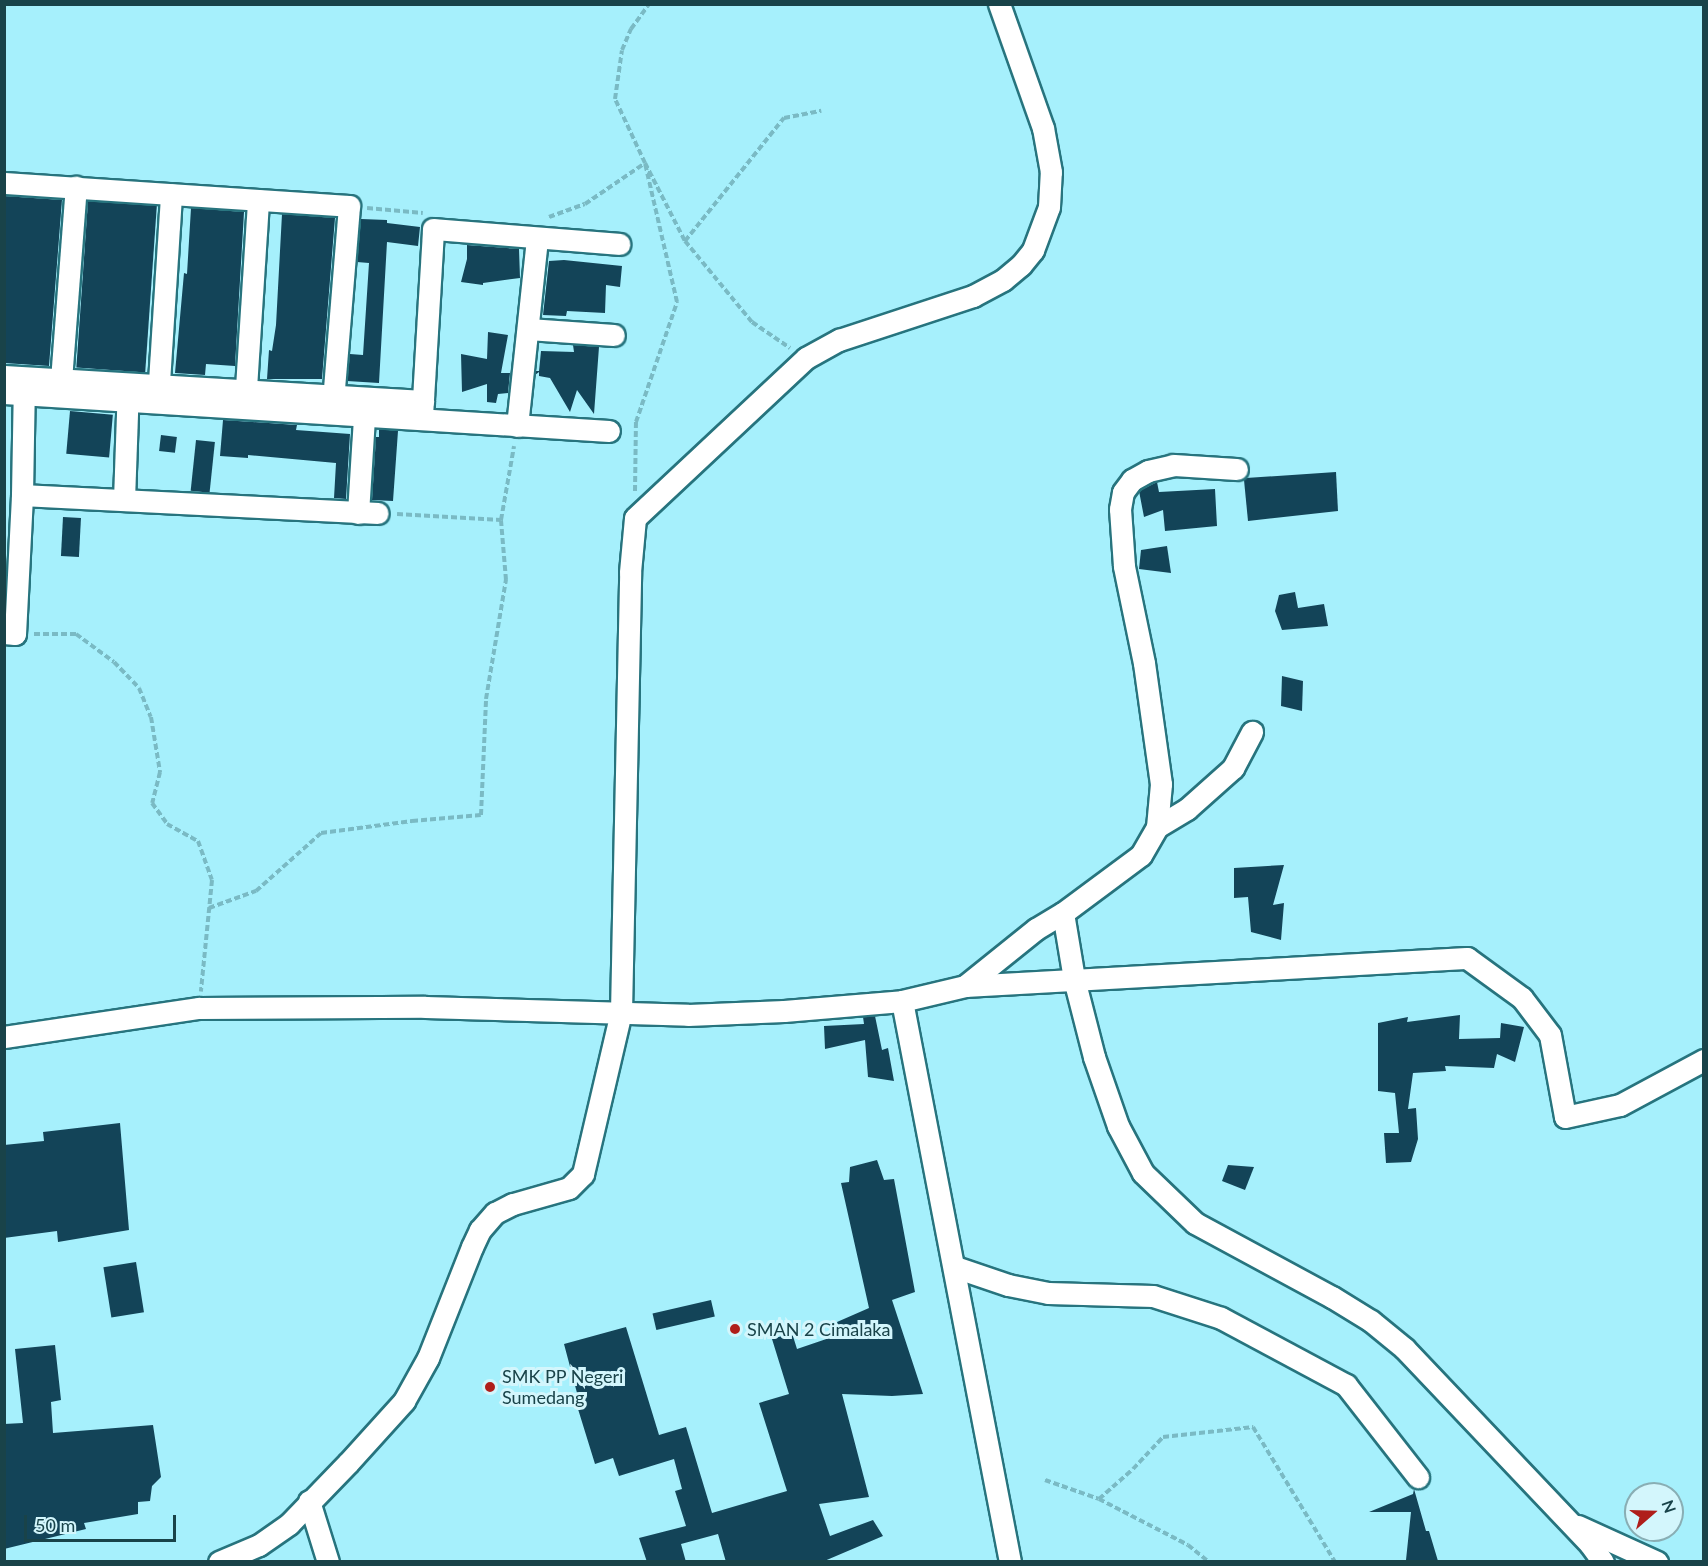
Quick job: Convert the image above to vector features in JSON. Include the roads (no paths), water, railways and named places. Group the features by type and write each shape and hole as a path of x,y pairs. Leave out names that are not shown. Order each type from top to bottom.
{"street":[{"path":"219,1562 259,1545 289,1524 404,1401 428,1358 459,1276 480,1230 495,1213 513,1204 569,1188 583,1174 621,1012 630,572 635,518 806,358 839,340 988,289 1021,265 1033,250 1049,207 1051,172 1040,117 999,4"},
{"path":"4,183 349,206 332,403"},
{"path":"61,388 76,188"},
{"path":"158,394 171,194"},
{"path":"245,399 258,200"},
{"path":"423,410 433,229 537,240 619,244"},
{"path":"517,426 537,240"},
{"path":"528,329 614,335"},
{"path":"10,633 22,495 14,385 245,399 371,403 517,426 609,430"},
{"path":"124,500 128,392"},
{"path":"22,495 368,513 371,403"},
{"path":"965,986 1036,929 1063,913 1141,855 1157,827 1161,784 1144,663 1124,566 1120,509 1123,492 1132,480 1148,471 1173,465 1237,469"},
{"path":"1157,827 1187,809 1227,775 1252,732"},
{"path":"1063,913 1074,979 1094,1057 1118,1126 1143,1173 1195,1223 1332,1297 1371,1321 1437,1382 1567,1520 1603,1562"},
{"path":"4,1037 199,1008 425,1007 688,1015 784,1011 902,1001 965,986 1467,958 1522,998 1550,1035 1565,1117 1620,1105 1704,1060"},
{"path":"902,1001 1010,1562"},
{"path":"955,1267 1008,1285 1048,1293 1153,1296 1221,1318 1346,1385 1418,1477"},
{"path":"309,1501 328,1562"},
{"path":"1567,1520 1657,1562"}],"place":[{"name":"SMAN 2 Cimalaka","path":"735,1329"},
{"name":"SMK PP Negeri Sumedang","path":"490,1387"}]}
